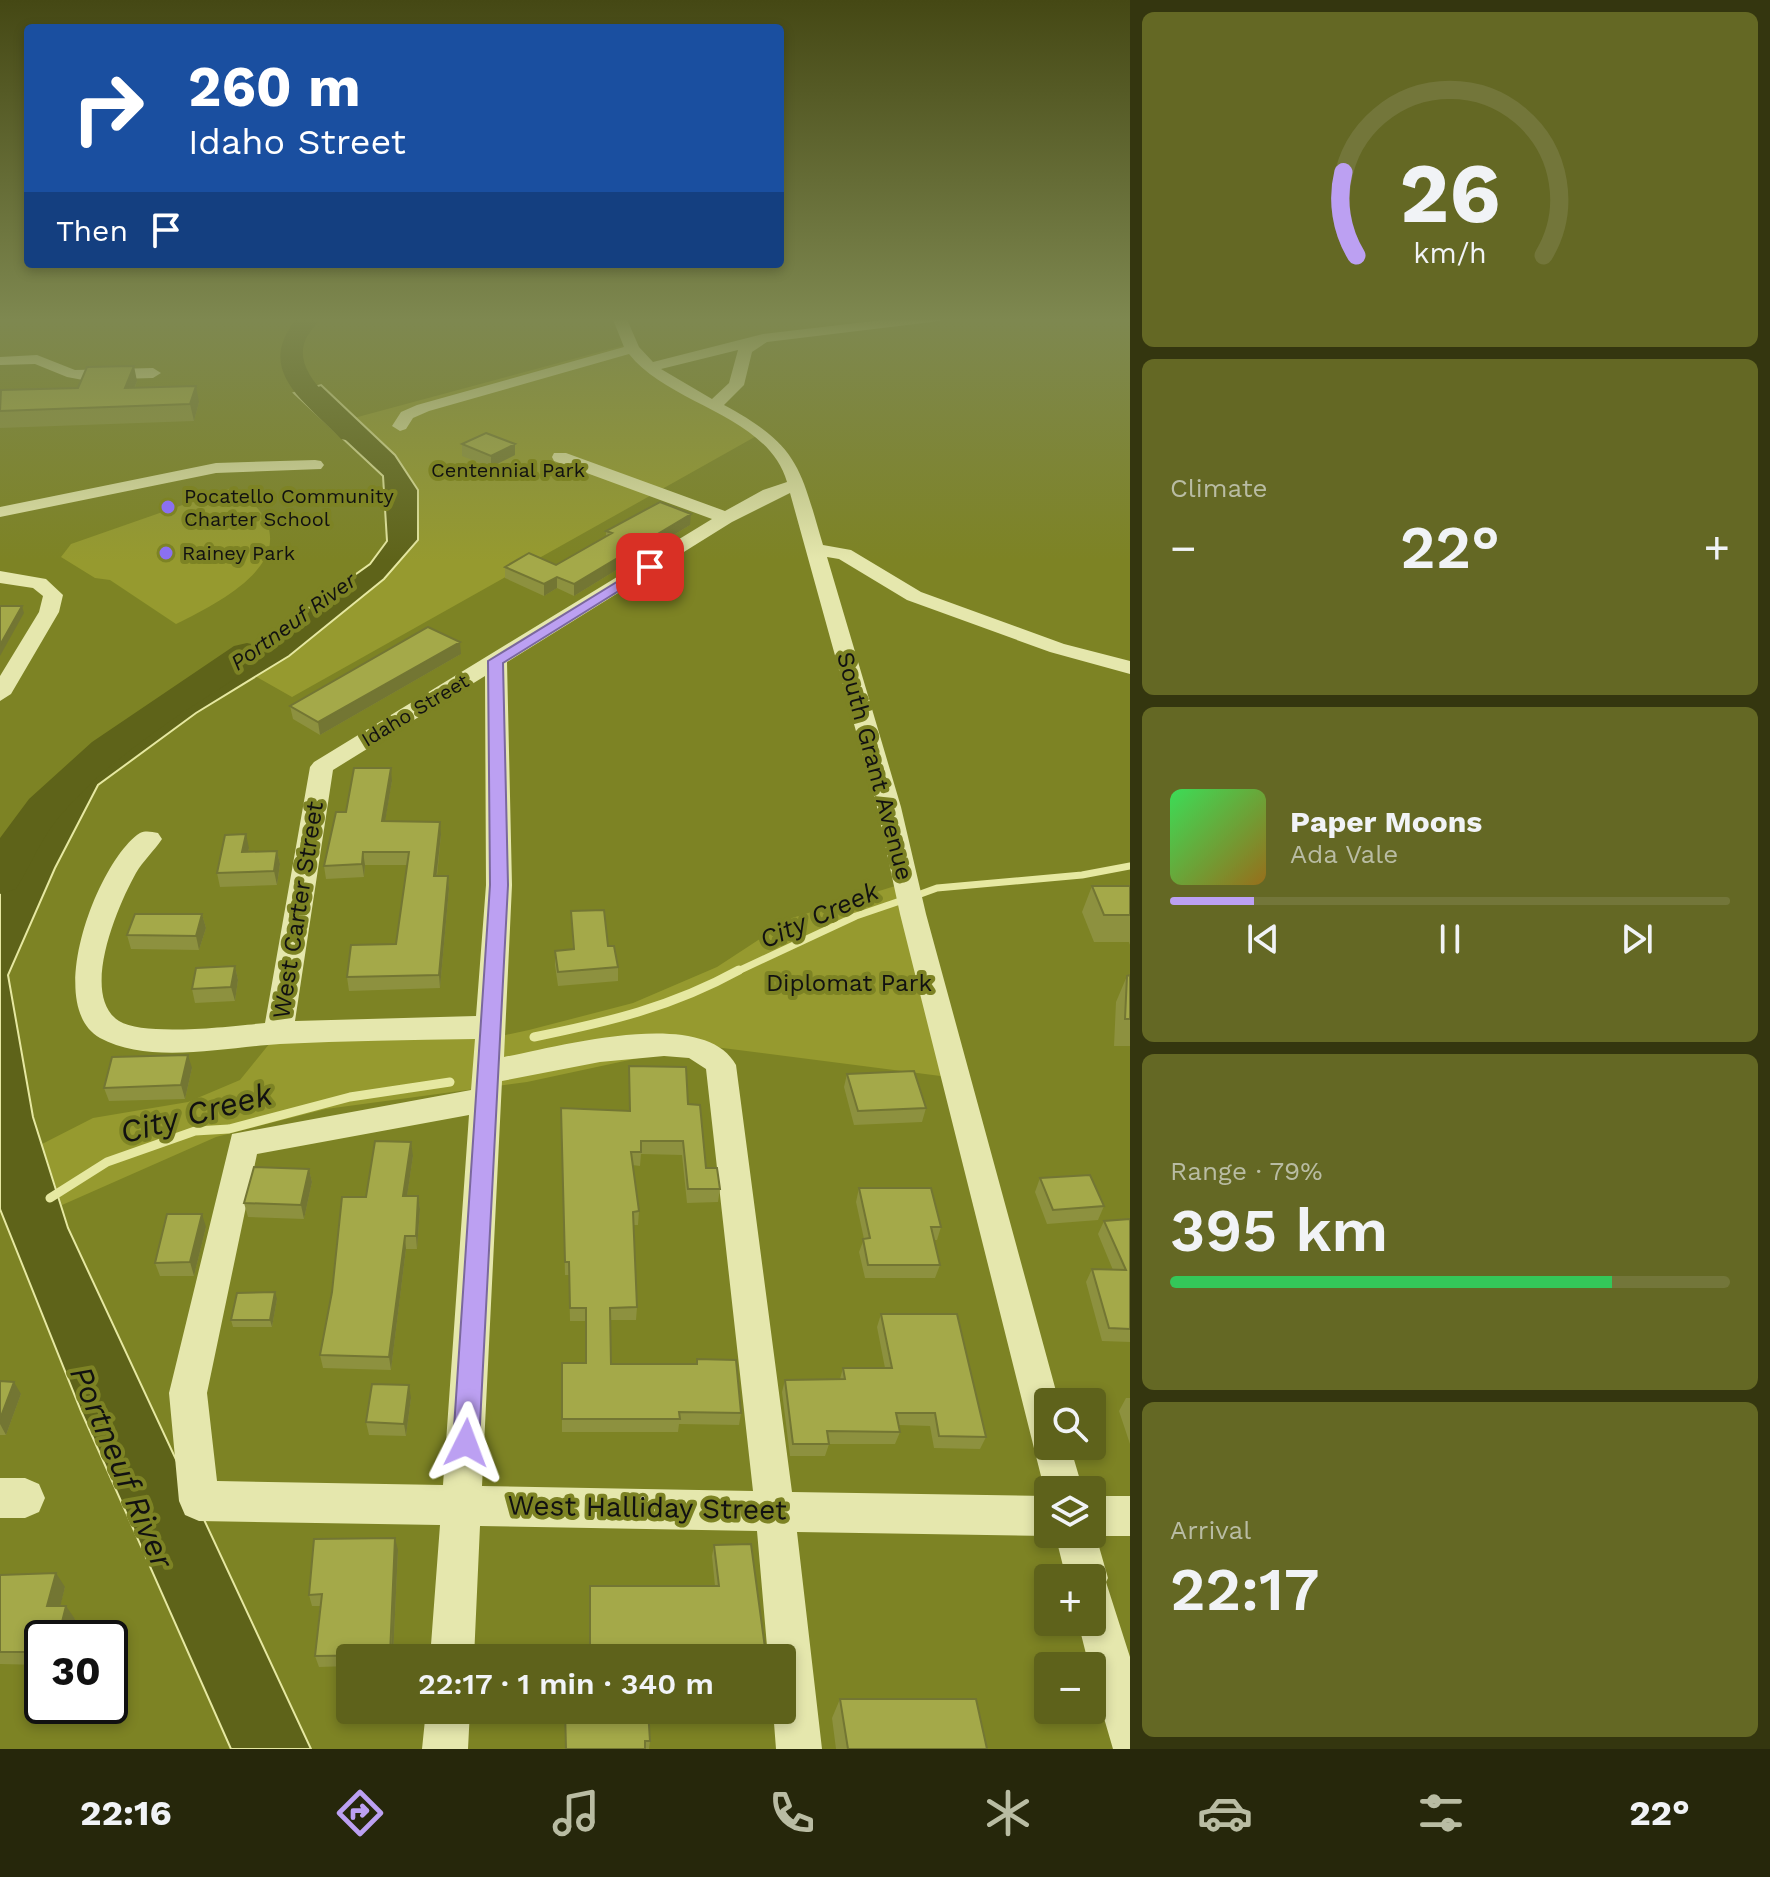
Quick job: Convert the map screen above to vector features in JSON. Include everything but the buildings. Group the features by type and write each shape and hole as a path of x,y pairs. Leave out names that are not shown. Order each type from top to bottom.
{"street":[{"path":"400,426 407,415 456,399"},
{"name":"South Grant Avenue","path":"704,399 771,442 785,456 797,484 910,898 1036,1388"},
{"path":"715,405 723,399"},
{"path":"560,457 726,518"},
{"path":"0,512 216,468 315,465"},
{"name":"Idaho Street","path":"322,767 726,518 769,494 797,484"},
{"path":"816,550 844,554 914,596 1057,648 1130,668"},
{"path":"0,577 39,583 53,595 49,612 0,694"},
{"path":"453,1644 499,885 496,661"},
{"name":"West Carter Street","path":"322,767 278,1033 491,1027"},
{"path":"149,839 123,872 99,927 86,972 88,1001 96,1020 111,1031 139,1037 203,1039 278,1033"},
{"path":"487,1086 592,1052 675,1044 707,1051 721,1065 775,1510 799,1749"},
{"name":"West Halliday Street","path":"487,1086 243,1143 188,1393 199,1501 462,1503 1034,1516"},
{"path":"1106,1516 1130,1516"},
{"path":"1103,1636 1130,1736"},
{"path":"445,1749 447,1724"}],"green space":[{"name":"Centennial Park","path":"426,399 705,399 760,434 292,697 255,676 289,656 384,579 395,455 354,418"},
{"name":"Rainey Park","path":"234,487 258,509 269,530 269,550 259,568 243,584 176,624 110,580 95,578 61,557 71,544"},
{"name":"Diplomat Park","path":"908,882 956,1078 699,1045 527,1082 326,1109 216,1137 62,1205 42,1144 93,1118 188,1102 240,1080 278,1033 491,1038 529,1030 633,1003 717,967 792,918"}],"water":[{"path":"300,399 335,399 395,455 418,490 418,540 384,579 289,656 196,713 98,785 55,868 8,975 33,1117 68,1228 311,1749 231,1749 81,1411 0,1209 0,882 4,869 78,773 370,564 387,541 383,476"}],"waterway":[{"name":"Portneuf River","path":"317,399 351,433"},
{"name":"Portneuf River","path":"0,879 19,841 44,808 73,778 141,724 247,654"},
{"name":"City Creek","path":"915,896 937,888 1082,875 1130,866"},
{"name":"City Creek","path":"736,972 856,916 903,900"},
{"name":"City Creek","path":"534,1037 664,1004 739,970"},
{"name":"City Creek","path":"50,1198 107,1162 195,1131 229,1129 350,1097 450,1082"}],"place":[{"name":"Pocatello Community Charter School","path":"168,507"},
{"name":"Rainey Park","path":"166,553"}],"route":[{"path":"466,1443 499,885 496,661 650,567"}]}
